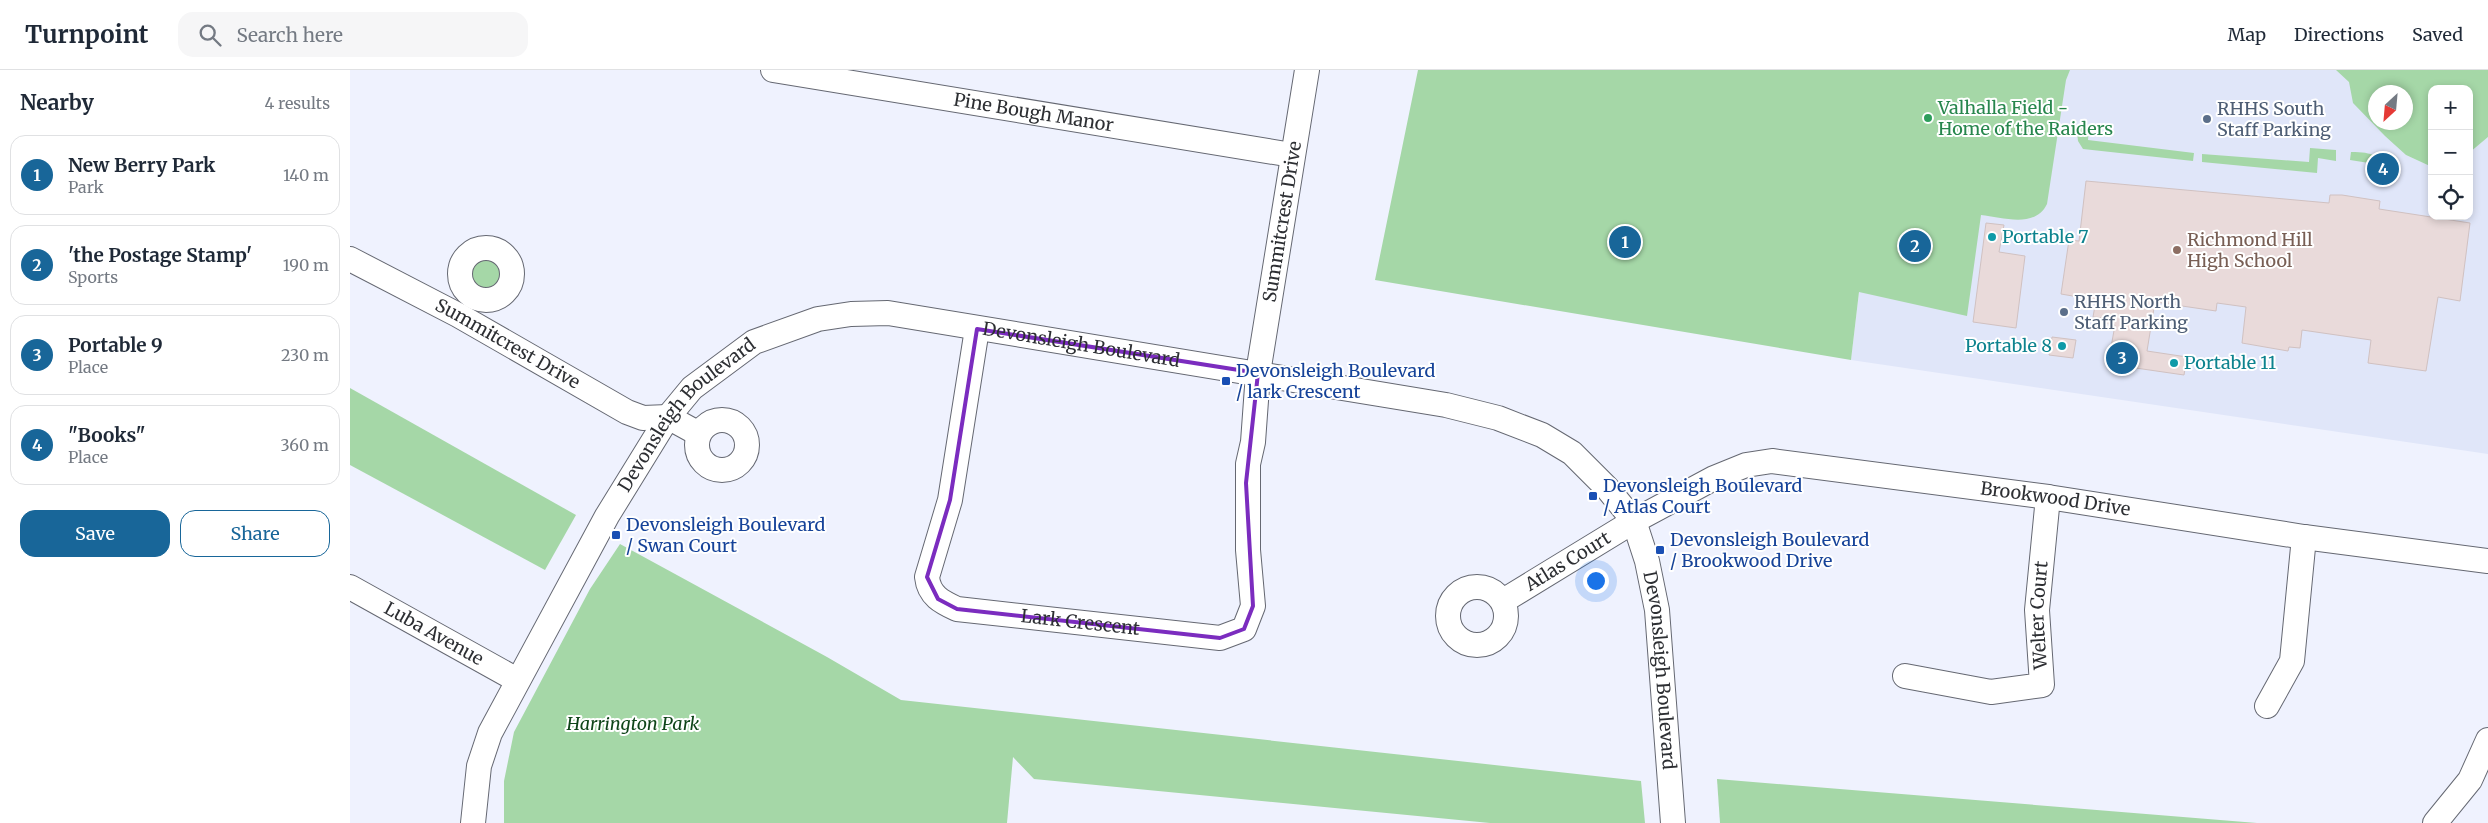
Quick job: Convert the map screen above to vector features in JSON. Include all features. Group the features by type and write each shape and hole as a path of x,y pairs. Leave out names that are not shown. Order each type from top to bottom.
{"street":[{"name":"Pine Bough Manor","path":"773,70 1292,155"},
{"name":"Summitcrest Drive","path":"1258,373 1307,70"},
{"name":"Summitcrest Drive","path":"350,258 458,315 626,412 643,418 668,417"},
{"path":"458,315 471,296"},
{"name":"Devonsleigh Boulevard","path":"473,823 479,766 490,733 607,516 668,417 692,388 754,342 818,319 851,314 888,313 1446,405 1498,418 1542,435 1572,453 1607,488 1634,521 1647,561 1657,610 1673,823"},
{"name":"Lark Crescent","path":"977,328 951,492 943,530 927,577 928,586 938,599 957,610 1220,638 1244,628 1253,606 1249,570 1246,483 1253,442 1258,373"},
{"path":"668,417 698,434"},
{"name":"Brookwood Drive","path":"1634,521 1746,465 1772,461 2048,497 2304,537 2488,561"},
{"name":"Welter Court","path":"1905,676 1991,692 2042,685 2037,610 2048,497"},
{"name":"Atlas Court","path":"1502,601 1634,521"},
{"path":"2267,706 2292,661 2304,537"},
{"name":"Luba Avenue","path":"350,587 517,680"},
{"path":"2435,823 2470,780 2488,740"}],"highlighted area":[{"path":"977,329 1258,373 1246,483 1253,606 1244,629 1220,638 957,609 938,599 927,577 950,500"}],"shaded area":[{"name":"Richmond Hill High School","path":"1788,70 2348,70 2368,107 2368,130 2383,130 2406,155 2428,165 2428,220 2473,220 2473,150 2488,137 2488,454 1851,360 1860,284"}],"green space":[{"path":"1418,70 2070,70 2066,80 2047,204 2042,212 2035,217 2026,219 2017,220 1981,215 1967,316 1859,292 1851,360 1375,280"},
{"path":"2336,70 2488,70 2488,137 2473,150 2473,85 2428,85 2428,165 2406,155 2379,130 2413,130 2413,85 2368,85 2368,118 2353,103 2349,82"},
{"path":"2089,127 2088,140 2194,153 2193,161 2083,149 2078,141 2077,133 2081,128"},
{"path":"2310,148 2336,150 2336,161 2318,158 2317,173 2202,162 2202,154 2309,162"},
{"path":"2351,152 2370,154 2379,158 2394,171 2392,179 2367,178 2369,163 2350,160"},
{"path":"486,257 493,258 499,262 503,268 503,282 499,288 493,292 486,293 479,292 473,288 469,282 468,275 469,268 473,262 479,258"},
{"path":"350,388 576,515 545,570 350,465"},
{"name":"Harrington Park","path":"620,544 827,657 901,700 1641,781 1645,823 1490,823 1034,779 1013,757 1007,823 504,823 504,781 514,732 590,589"},
{"path":"1717,779 2257,823 1720,823"}],"building":[{"name":"Richmond Hill High School","path":"2086,181 2329,203 2330,195 2342,195 2380,201 2379,209 2428,217 2428,220 2450,220 2470,223 2460,301 2438,297 2426,371 2368,363 2371,340 2302,330 2300,348 2289,347 2288,351 2242,343 2246,307 2217,303 2216,311 2155,302 2147,351 2187,357 2184,375 2108,364 2115,325 2103,323 2104,318 2093,317 2096,300 2061,294 2069,240 2079,241"},
{"path":"1986,223 2004,225 1999,252 2025,256 2016,328 1973,322"},
{"name":"Portable 8","path":"2052,337 2076,340 2073,358 2049,355"}],"place":[{"name":"Valhalla Field - Home of the Raiders","path":"1928,118"},
{"name":"RHHS South Staff Parking","path":"2207,119"},
{"name":"\"Books\"","path":"2383,169"},
{"name":"Portable 7","path":"1992,237"},
{"name":"New Berry Park","path":"1625,242"},
{"name":"'the Postage Stamp'","path":"1915,246"},
{"name":"Richmond Hill High School","path":"2177,250"},
{"name":"RHHS North Staff Parking","path":"2064,312"},
{"name":"Portable 8","path":"2062,346"},
{"name":"Portable 9","path":"2122,358"},
{"name":"Portable 11","path":"2174,363"},
{"name":"Devonsleigh Boulevard / lark Crescent","path":"1226,381"},
{"name":"Devonsleigh Boulevard / Atlas Court","path":"1593,496"},
{"name":"Devonsleigh Boulevard / Swan Court","path":"616,535"},
{"name":"Devonsleigh Boulevard / Brookwood Drive","path":"1660,550"}]}
